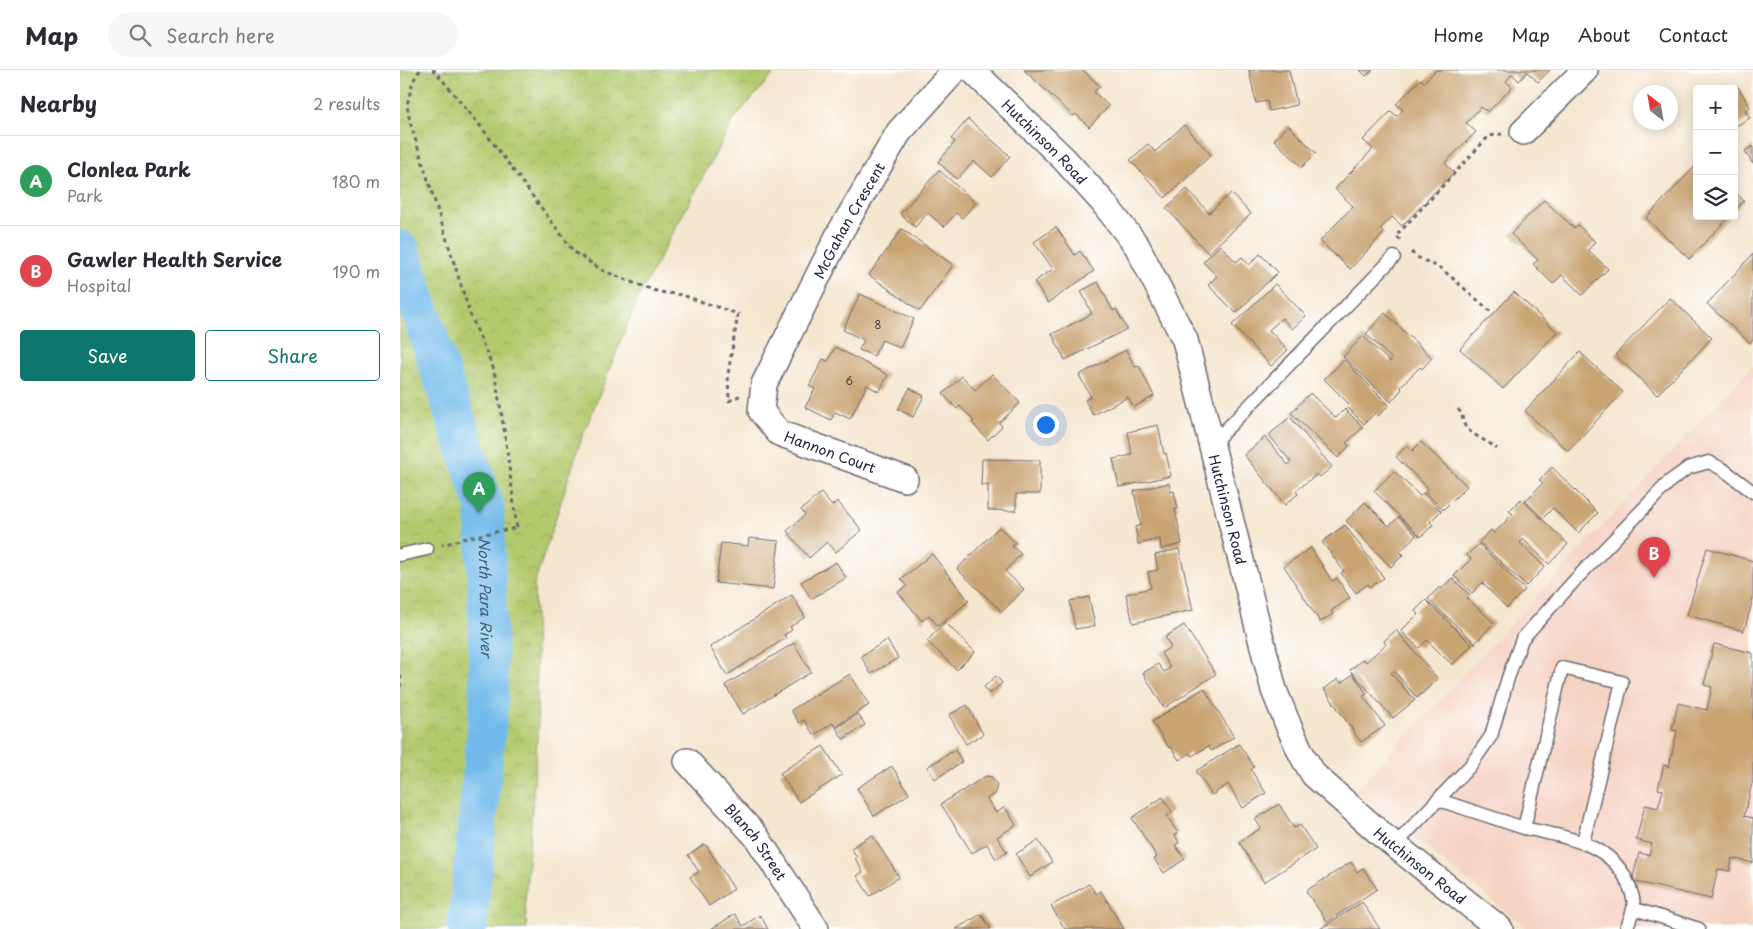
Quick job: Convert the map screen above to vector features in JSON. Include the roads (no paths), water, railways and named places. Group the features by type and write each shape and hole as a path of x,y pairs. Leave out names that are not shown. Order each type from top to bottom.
{"street":[{"name":"McGahan Crescent","path":"764,384 839,234 899,132 955,70"},
{"name":"Hutchinson Road","path":"972,70 1064,159 1137,246 1185,340 1274,690 1288,727 1314,775 1395,845 1500,929"},
{"path":"1523,132 1586,70"},
{"name":"Hannon Court","path":"764,384 761,412 779,433 905,479"},
{"name":"Blanch Street","path":"687,761 756,836 816,929"}],"lane":[{"path":"1211,446 1394,257"},
{"path":"1395,845 1470,766 1491,736 1508,678 1522,640 1670,481 1688,468 1709,462 1724,470 1753,492"},
{"path":"400,555 427,549"},
{"path":"1524,828 1562,668 1622,682 1583,842"},
{"path":"1439,800 1524,828 1583,842 1607,854 1624,874 1632,893 1635,909 1626,929"},
{"path":"1635,909 1699,929"}],"waterway":[{"name":"North Para River","path":"400,250 485,507 489,701 467,929"}],"place":[{"name":"Clonlea Park","path":"479,513"},
{"name":"Gawler Health Service","path":"1654,578"}]}
